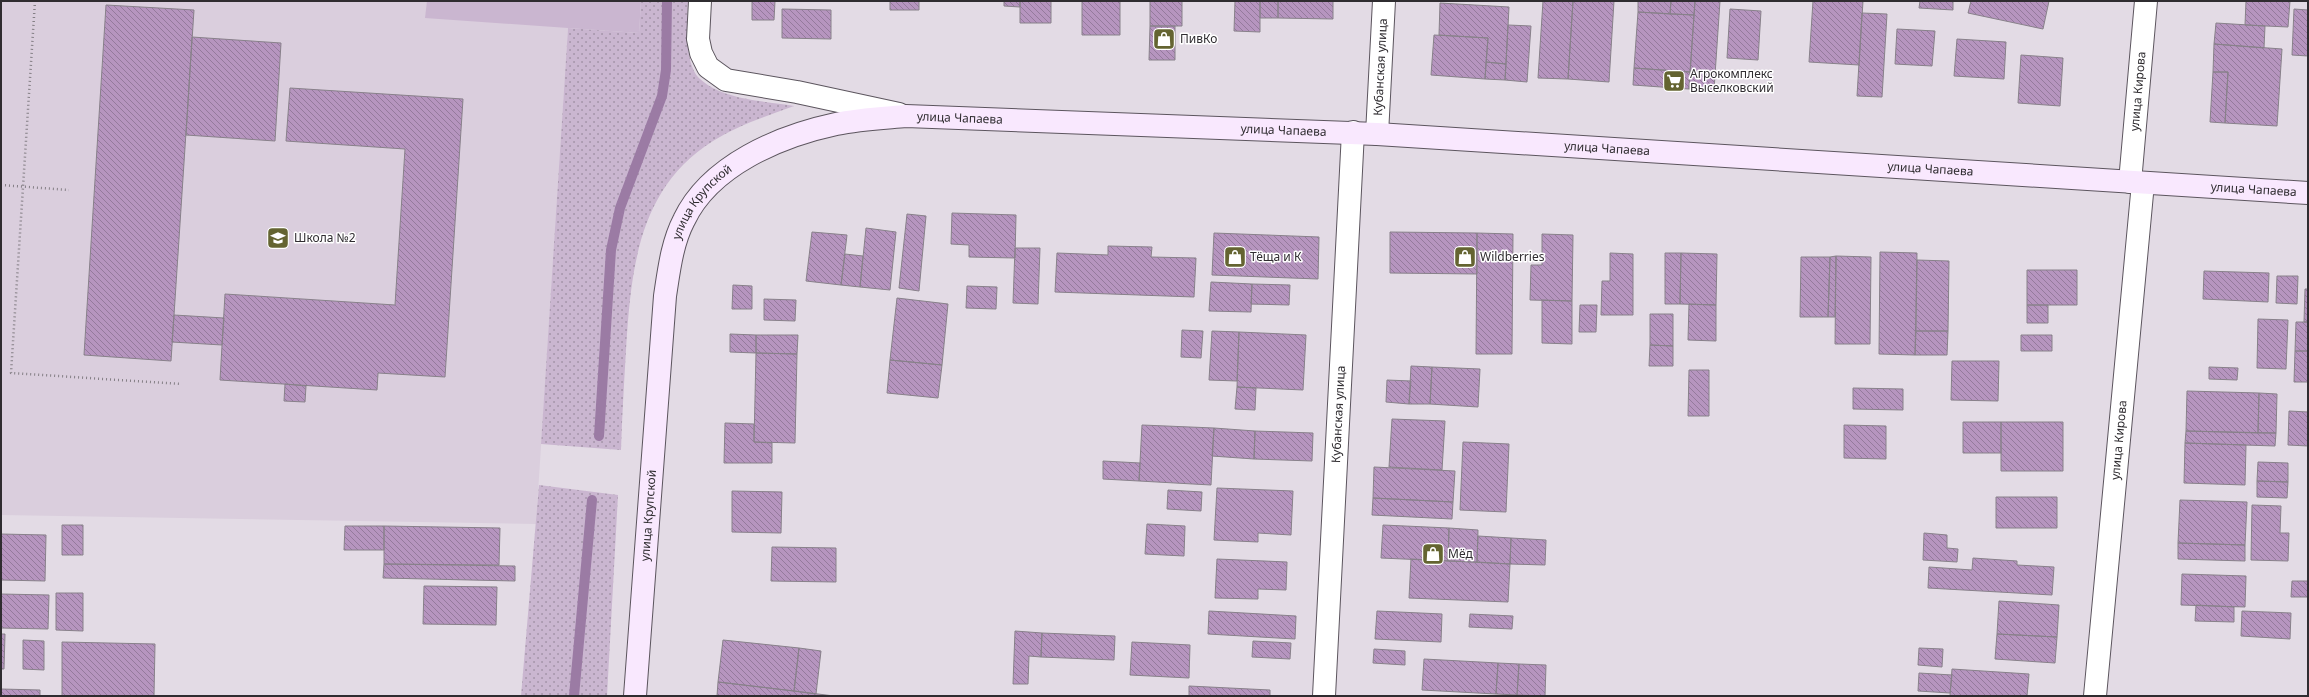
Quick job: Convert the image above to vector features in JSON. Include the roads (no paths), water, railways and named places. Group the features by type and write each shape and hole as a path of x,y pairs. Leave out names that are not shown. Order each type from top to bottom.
{"street":[{"path":"700,1 698,39 701,53 708,67 726,80 797,92 906,116"},
{"name":"Кубанская улица","path":"1377,134 1384,1"},
{"name":"улица Кирова","path":"2095,696 2137,183 2146,1"},
{"name":"улица Чапаева","path":"906,116 1353,132 2308,193"},
{"name":"улица Крупской","path":"635,696 665,296 673,247 684,220 698,197 710,184 760,150 791,136 837,124 906,116"},
{"name":"Кубанская улица","path":"1324,696 1353,132"}],"waterway":[{"path":"599,436 611,250 620,208 662,96 666,70 667,1"},
{"path":"574,696 592,500"}],"place":[{"name":"ПивКо","path":"1164,39"},
{"name":"Агрокомплекс Выселковский","path":"1674,81"},
{"name":"Школа №2","path":"278,238"},
{"name":"Тёща и К","path":"1235,257"},
{"name":"Wildberries","path":"1465,257"},
{"name":"Мёд","path":"1433,554"}]}
